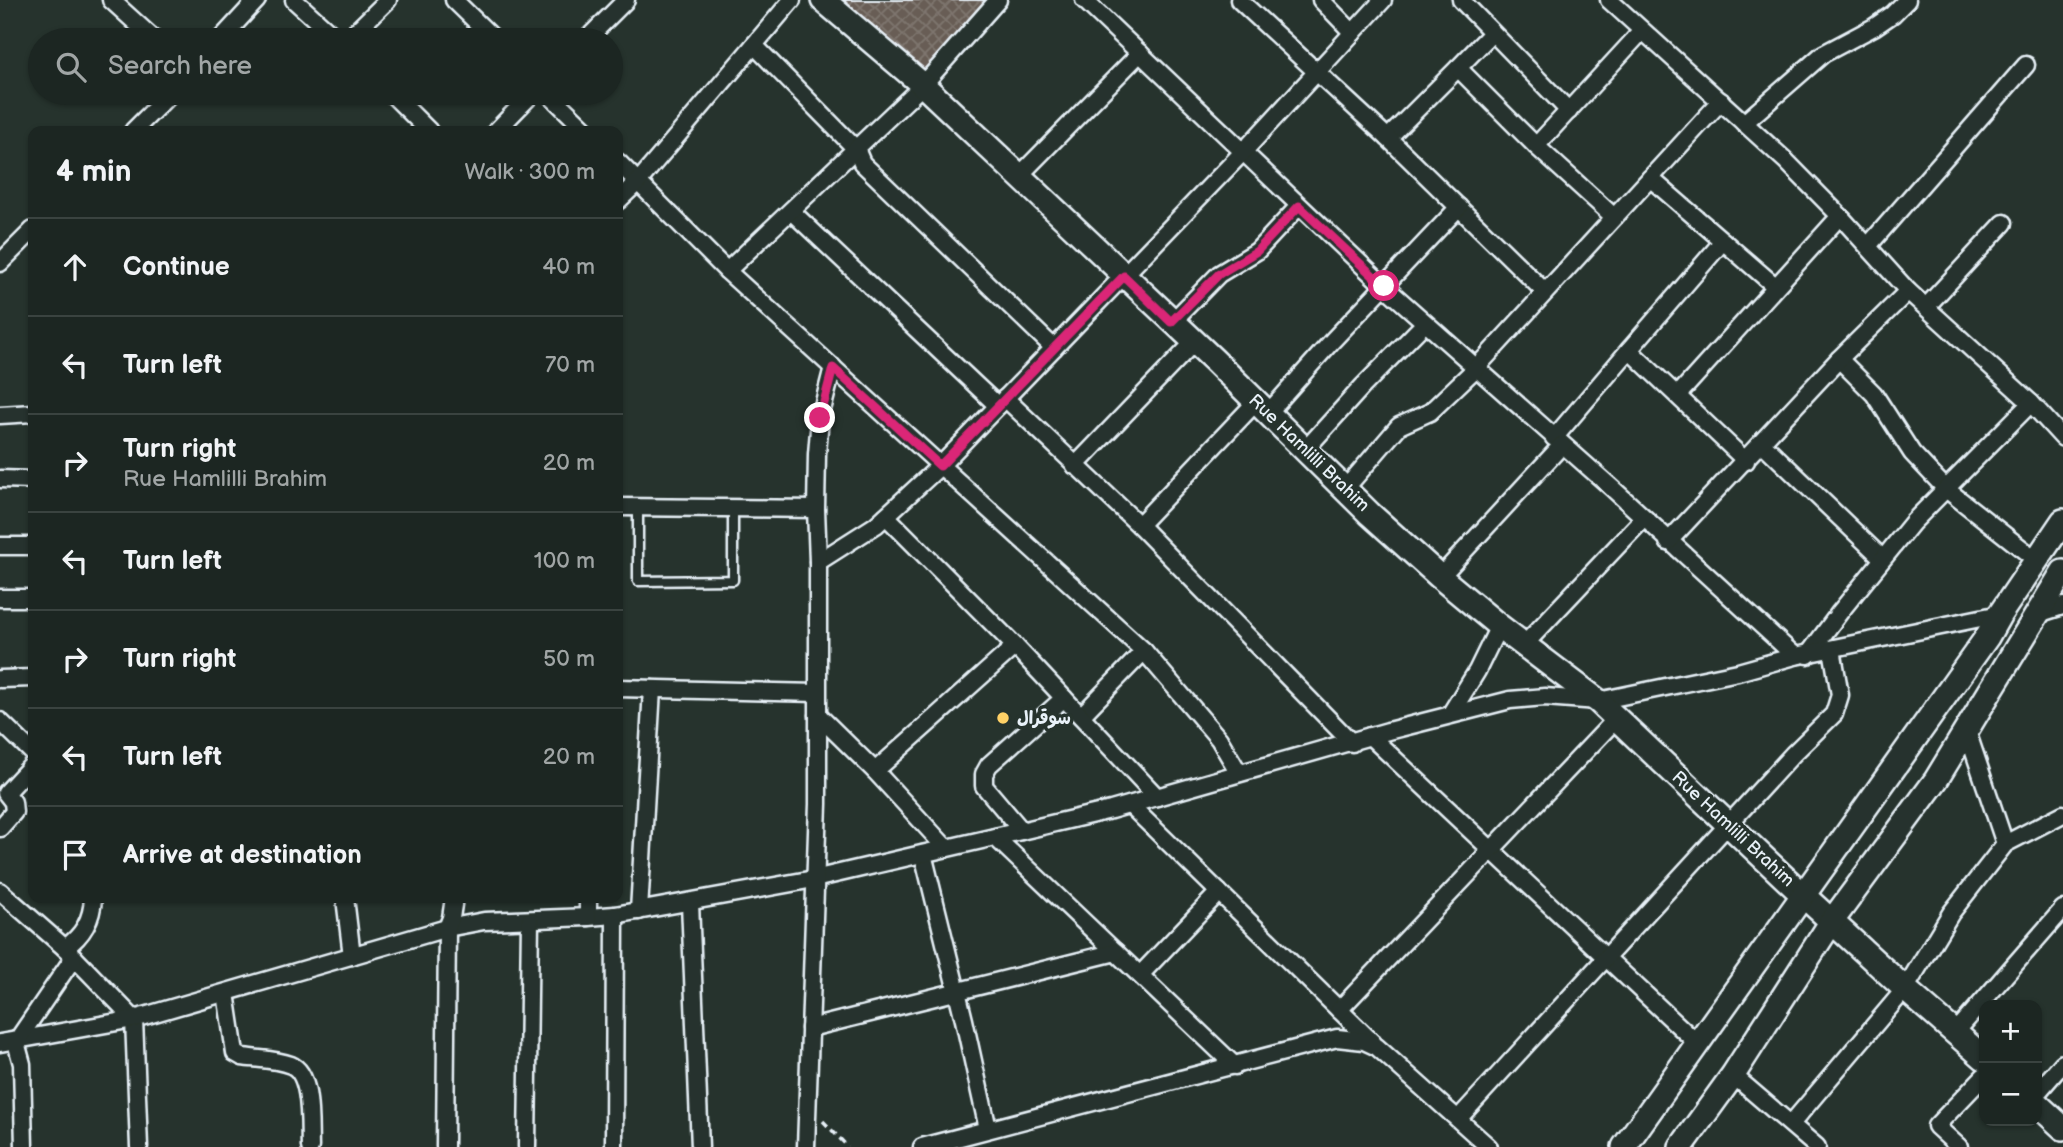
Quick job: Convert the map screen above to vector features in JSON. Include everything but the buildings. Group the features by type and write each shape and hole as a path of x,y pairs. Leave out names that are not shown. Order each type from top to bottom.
{"street":[{"path":"111,0 142,28"},
{"path":"231,28 257,0"},
{"path":"294,0 325,28"},
{"path":"359,28 388,0"},
{"path":"454,0 483,28"},
{"path":"598,28 626,0"},
{"path":"623,196 638,183 792,0"},
{"name":"Rue Hamlilli Brahim","path":"823,0 923,85 1440,577 1499,626 1598,701 1804,896 1979,1054"},
{"path":"727,271 923,85 998,0"},
{"path":"1084,0 1384,286 1668,542 1802,656"},
{"path":"1239,0 1388,138 1545,292"},
{"path":"1321,0 1353,33"},
{"path":"818,562 876,525 940,466 1243,152 1383,0"},
{"path":"1461,0 1569,111"},
{"path":"1609,0 1744,123 1840,216 1908,291 2031,403 2063,439"},
{"path":"1744,123 1823,54 1874,27 1907,0"},
{"path":"1536,146 1642,30"},
{"path":"1388,138 1492,33"},
{"path":"754,46 856,149 862,163 1054,348"},
{"path":"1019,176 1140,53"},
{"path":"1868,246 2026,65"},
{"path":"1458,68 1536,146 1614,217"},
{"path":"1345,489 1399,426 1430,412 1475,369 1721,101"},
{"path":"138,126 159,105"},
{"path":"403,105 424,126"},
{"path":"501,126 521,105"},
{"path":"560,105 582,126"},
{"path":"623,167 727,271 1144,651 1219,739 1239,774"},
{"path":"1650,178 1775,286"},
{"path":"1171,322 1219,274 1257,251 1299,206"},
{"path":"1139,525 1384,286 1459,207"},
{"path":"791,211 1139,525 1352,743"},
{"path":"1678,395 1840,216"},
{"path":"1926,307 2004,223"},
{"path":"0,263 28,235"},
{"path":"1440,577 1558,442 1629,350 1723,241"},
{"path":"1668,542 1839,359 1908,291"},
{"path":"1305,450 1425,323"},
{"path":"1075,466 1194,342"},
{"path":"1629,350 1746,461"},
{"path":"1839,359 1874,394 1912,453 1946,489 2035,559"},
{"path":"806,1147 818,715 816,509 820,418 833,368"},
{"path":"1802,656 1882,558 2031,403"},
{"path":"0,415 28,413"},
{"path":"1762,443 1882,558"},
{"path":"0,480 28,480"},
{"path":"623,507 816,509"},
{"path":"886,516 1015,646 1157,797"},
{"path":"1524,645 1644,518"},
{"path":"1624,1147 1987,637 2035,559 2063,521"},
{"path":"0,546 28,546"},
{"path":"1681,1147 1733,1075 1832,921 1936,780 2063,572"},
{"path":"0,598 28,598"},
{"path":"2038,614 2063,606"},
{"path":"8,1042 134,1019 447,928 484,921 615,915 814,879 1157,797 1451,713 1510,700 1533,698 1598,701 2000,614"},
{"path":"1451,713 1499,626"},
{"path":"1987,637 2015,650"},
{"path":"875,771 1015,646"},
{"path":"1458,1119 1728,824 1834,714 1840,695 1832,649"},
{"path":"1081,716 1144,651"},
{"path":"0,679 28,678"},
{"path":"623,688 817,693"},
{"path":"639,911 652,689"},
{"path":"1021,831 984,786 984,774 989,765 1065,698"},
{"path":"818,715 875,771 946,848"},
{"path":"1339,1010 1616,719"},
{"path":"0,721 28,748"},
{"path":"1967,731 2005,844"},
{"path":"1370,736 1698,1044"},
{"path":"0,828 14,812 14,805 3,790 28,768"},
{"path":"1130,804 1377,1047 1489,1147"},
{"path":"1791,1124 1905,989 1951,912 2005,844 2063,814"},
{"path":"995,837 1235,1066"},
{"path":"923,854 988,1129"},
{"path":"0,891 69,952 134,1019 139,1147"},
{"path":"1140,975 1219,892"},
{"path":"8,1042 88,924 92,903"},
{"path":"346,903 352,956"},
{"path":"445,1147 447,928 453,903"},
{"path":"588,903 588,917"},
{"path":"691,903 700,1147"},
{"path":"1955,1033 2063,909"},
{"path":"614,1147 615,915"},
{"path":"527,1147 530,920"},
{"path":"810,1028 1116,952"},
{"path":"226,993 235,1053 242,1057 284,1063 297,1068 302,1074 307,1087 310,1147"},
{"path":"922,1147 1235,1066 1313,1043 1337,1038 1364,1041 1377,1047"},
{"path":"8,1042 22,1064 24,1147"},
{"path":"2042,1087 2063,1063"},
{"path":"1733,1075 1791,1124 1810,1145"},
{"path":"1959,1147 1936,1126 1979,1081"},
{"path":"2042,1109 2063,1128"}],"lane":[{"path":"638,507 638,581 733,580 733,508"}],"path":[{"path":"807,1104 848,1147"}],"place":[{"name":"سوقرال","path":"1003,718"}],"route":[{"path":"820,418 833,368 940,466 1124,276 1171,322 1219,274 1257,251 1299,206 1384,286"}]}
